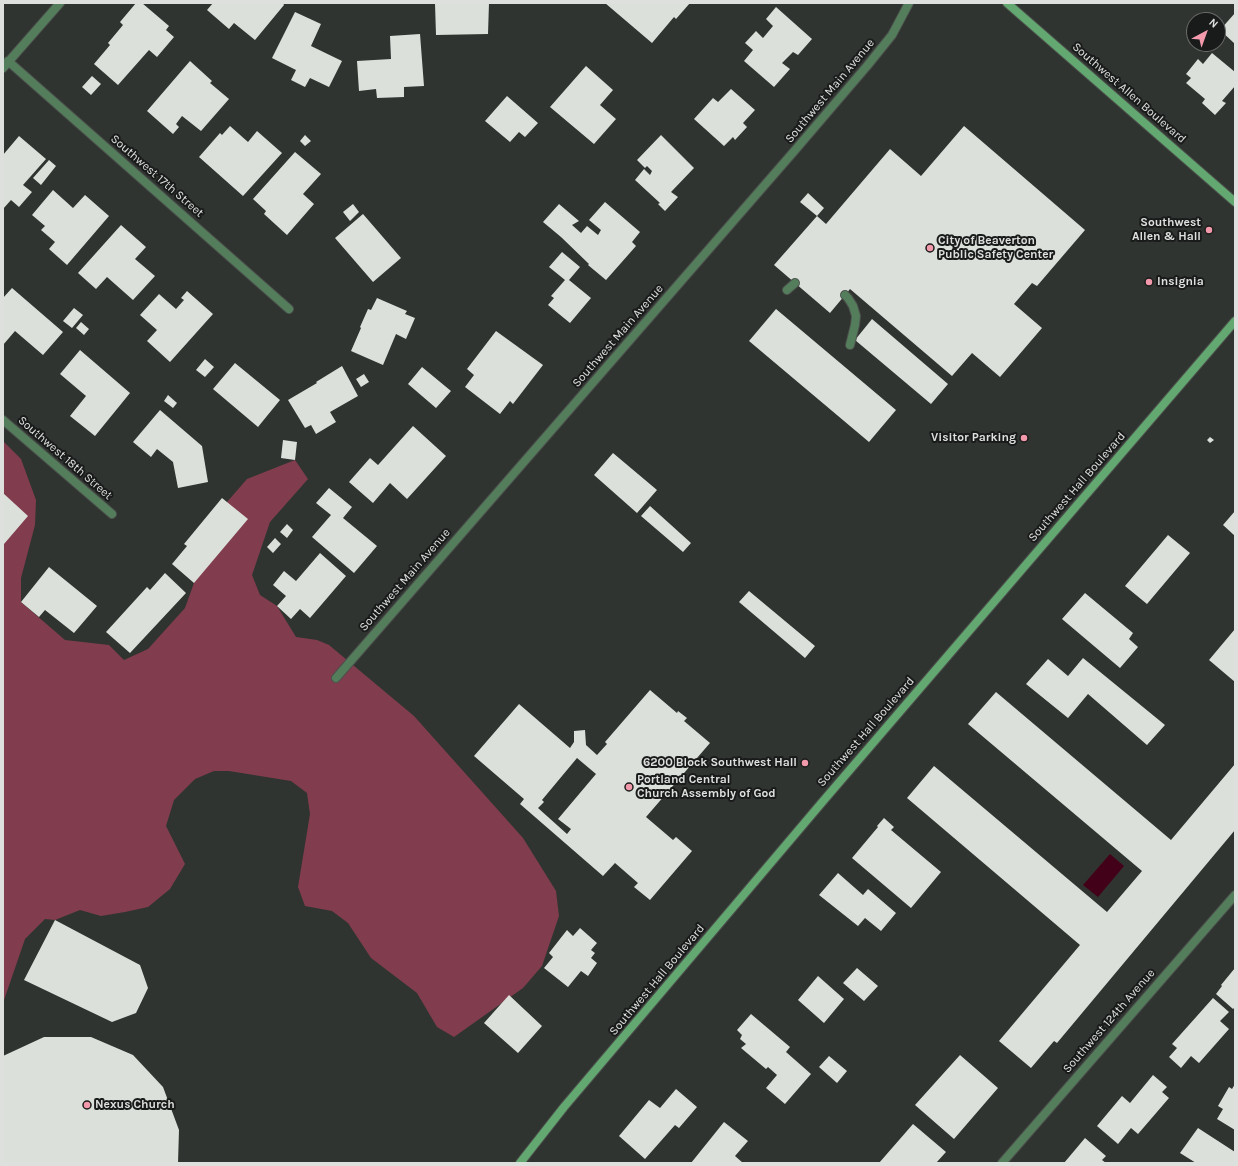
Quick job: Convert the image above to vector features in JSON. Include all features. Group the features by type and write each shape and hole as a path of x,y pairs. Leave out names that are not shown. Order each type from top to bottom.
{"main road":[{"name":"Southwest Allen Boulevard","path":"1007,3 1235,202"},
{"name":"Southwest Hall Boulevard","path":"520,1163 564,1108 824,800 1235,321"}],"street":[{"path":"6,65 60,3"},
{"name":"Southwest Main Avenue","path":"336,678 792,155 875,57 895,29 909,3"},
{"name":"Southwest 17th Street","path":"6,65 289,309"},
{"path":"787,290 795,283"},
{"path":"845,295 853,306 856,316 850,345"},
{"name":"Southwest 18th Street","path":"3,420 112,514"},
{"name":"Southwest 124th Avenue","path":"1002,1163 1235,895"}],"shaded area":[{"path":"3,441 21,459 36,500 35,525 21,578 21,602 65,640 109,645 124,660 148,649 185,608 194,583 210,524 227,502 247,479 295,460 308,479 270,522 252,575 260,595 277,606 296,637 317,640 329,645 414,716 523,838 556,891 559,916 542,966 523,988 454,1037 437,1027 417,993 371,958 348,923 332,911 305,906 298,887 310,814 307,793 291,781 229,771 214,771 195,779 174,800 166,826 185,864 170,889 148,907 101,916 80,910 55,920 45,919 25,939 3,1003"},
{"path":"1110,854 1124,866 1098,897 1083,885"}],"building":[{"path":"136,3 142,3 169,26 166,30 174,37 157,57 149,50 118,85 94,64 110,45 108,43 123,25 120,22"},
{"path":"213,3 283,3 284,5 255,40 234,23 229,29 207,10"},
{"path":"489,3 488,34 436,35 435,4"},
{"path":"605,3 690,3 676,19 674,17 652,43"},
{"path":"776,7 812,39 798,55 793,52 782,63 790,69 774,87 744,61 753,50 745,43 756,31 763,38 773,26 766,19"},
{"path":"295,12 321,24 311,46 342,61 329,87 310,78 305,87 291,80 296,70 272,58"},
{"path":"1235,13 1235,44 1226,36 1226,23"},
{"path":"420,34 424,86 404,87 404,97 377,98 376,89 359,91 357,61 391,59 390,36"},
{"path":"1212,53 1235,72 1235,86 1222,101 1226,103 1215,115 1202,103 1205,99 1186,83 1191,78 1186,74 1198,59 1203,64"},
{"path":"190,61 212,81 210,83 229,99 201,131 182,116 176,124 179,127 173,134 147,111"},
{"path":"586,66 613,90 600,105 616,119 594,144 550,107"},
{"path":"92,76 101,84 91,95 82,87"},
{"path":"731,89 755,110 743,123 747,127 735,140 733,137 724,146 694,119 713,98 718,102"},
{"path":"507,96 538,123 525,137 519,132 510,142 485,121"},
{"path":"230,126 248,142 257,131 282,153 243,196 199,157 220,133 222,135"},
{"name":"City of Beaverton Public Safety Center","path":"964,126 1085,230 1037,286 1032,283 1014,304 1042,328 1000,377 972,353 952,376 850,289 830,313 774,265 817,216 826,224 890,149 921,176"},
{"path":"305,135 311,141 305,146 300,141"},
{"path":"661,135 694,168 671,192 678,197 665,211 658,204 660,203 635,180 644,169 650,175 652,171 647,166 645,168 637,160"},
{"path":"19,136 46,159 23,185 32,192 19,207 11,200 3,209 3,155"},
{"path":"295,152 321,174 303,194 314,204 287,235 264,214 266,211 253,199"},
{"path":"49,160 56,166 41,185 33,178"},
{"path":"53,190 73,208 85,195 109,216 67,265 49,249 55,242 41,230 45,226 32,215"},
{"path":"808,193 824,208 817,216 800,202"},
{"path":"605,202 640,232 632,242 636,246 606,280 543,222 559,204 579,221 572,225 581,233 587,226 598,235 601,230 589,220"},
{"path":"353,204 359,212 350,221 343,212"},
{"path":"363,214 401,258 373,282 335,238"},
{"path":"121,225 146,247 135,259 155,276 133,300 107,277 96,289 78,273"},
{"path":"562,252 580,267 569,280 591,298 570,323 548,305 554,298 551,296 565,280 549,267"},
{"path":"12,288 63,332 43,355 15,331 3,345 3,298"},
{"path":"187,291 213,314 170,362 147,341 157,330 140,315 159,294 176,309 184,300 181,298"},
{"path":"377,298 407,311 405,314 415,318 406,339 396,334 383,365 351,351 368,309 371,310"},
{"path":"74,308 83,315 72,328 63,321"},
{"path":"776,309 896,410 869,442 749,341"},
{"path":"872,319 948,384 931,404 855,340"},
{"path":"81,322 89,329 84,335 76,328"},
{"path":"496,331 543,365 513,404 510,401 500,414 465,387 474,375 467,369"},
{"path":"80,350 130,393 95,436 70,416 86,396 60,374"},
{"path":"205,359 214,367 205,377 196,370"},
{"path":"235,363 280,400 258,427 213,389"},
{"path":"342,366 358,396 330,412 336,422 316,434 311,425 305,428 288,400"},
{"path":"422,367 451,391 436,408 408,384"},
{"path":"364,374 369,382 361,387 356,379"},
{"path":"168,395 177,403 173,408 164,401"},
{"path":"160,410 202,446 208,482 178,488 173,462 157,449 151,457 133,442"},
{"path":"413,426 446,456 407,499 390,483 373,503 349,482 370,458 378,465"},
{"path":"1210,437 1214,440 1210,443 1207,440"},
{"path":"283,440 297,442 295,460 281,458"},
{"path":"613,453 657,490 637,513 594,475"},
{"path":"329,488 352,507 343,518 377,546 354,573 312,537 331,515 316,503"},
{"path":"3,493 28,516 4,544 3,543"},
{"path":"222,498 248,519 194,583 172,564 187,546 184,544"},
{"path":"650,506 691,543 683,552 641,516"},
{"path":"1235,511 1235,536 1223,525"},
{"path":"287,524 293,530 287,538 280,532"},
{"path":"1168,535 1190,553 1147,604 1125,586"},
{"path":"275,538 281,544 273,553 267,547"},
{"path":"320,553 346,576 310,618 300,609 291,619 277,606 286,596 273,585 284,571 296,581"},
{"path":"49,567 97,606 74,633 45,610 39,617 21,602"},
{"path":"165,573 186,593 130,653 106,632 147,587 150,590"},
{"path":"749,591 815,646 805,658 739,602"},
{"path":"1085,593 1133,633 1129,639 1138,647 1120,668 1062,619"},
{"path":"1235,629 1235,682 1209,660"},
{"path":"1083,658 1165,725 1147,745 1088,694 1068,718 1026,684 1048,659 1068,676"},
{"name":"Portland Central Church Assembly of God","path":"650,690 677,713 678,711 687,718 684,721 710,743 646,817 673,840 676,837 692,851 650,900 634,887 638,883 615,863 603,876 520,804 524,799 474,756 519,704 570,748 574,742 574,731 585,730 586,745 597,755 607,744 605,742","holes":["577,758 596,774 558,819 571,829 567,834 538,808 544,802 542,800"]},
{"path":"996,692 1171,840 1235,764 1235,830 1057,1043 1054,1041 1031,1068 999,1041 1080,945 907,798 934,766 1107,912 1142,871 968,724"},
{"path":"884,818 894,827 891,830 941,872 911,908 852,858"},
{"path":"838,873 863,895 868,889 896,913 881,931 865,918 858,926 819,895"},
{"path":"55,920 140,965 148,988 136,1013 112,1022 24,980"},
{"path":"580,928 597,943 591,950 595,953 591,958 597,963 588,976 581,971 568,987 544,968 553,957 549,953 567,930 573,936"},
{"path":"857,968 878,986 864,1001 843,983"},
{"path":"1235,968 1235,1007 1233,1009 1216,994 1222,986 1221,985"},
{"path":"818,976 844,999 824,1023 798,1000"},
{"path":"509,995 542,1026 518,1053 484,1023"},
{"path":"1213,998 1229,1012 1220,1021 1229,1029 1199,1063 1191,1056 1181,1068 1169,1057 1177,1048 1172,1044"},
{"path":"751,1014 790,1047 786,1052 811,1074 785,1104 766,1088 777,1075 768,1067 766,1069 741,1048 746,1044 740,1039 742,1035 737,1030"},
{"name":"Nexus Church","path":"44,1037 91,1037 133,1055 163,1087 179,1130 178,1163 3,1163 3,1056"},
{"path":"960,1055 998,1088 954,1139 915,1105"},
{"path":"829,1056 847,1071 837,1083 819,1067"},
{"path":"1153,1075 1167,1087 1162,1092 1169,1098 1138,1134 1131,1128 1118,1144 1097,1126 1122,1096 1130,1103"},
{"path":"1235,1084 1235,1130 1217,1119 1223,1109 1218,1106 1229,1087 1232,1089"},
{"path":"676,1089 697,1107 679,1128 675,1125 645,1159 619,1136 649,1100 660,1108"},
{"path":"724,1122 748,1141 735,1156 743,1163 691,1163"},
{"path":"913,1124 946,1152 936,1163 879,1163"},
{"path":"1198,1128 1235,1152 1235,1163 1196,1163 1180,1153"},
{"path":"1085,1138 1106,1156 1102,1160 1106,1163 1064,1163"}],"place":[{"name":"Southwest Allen & Hall","path":"1209,230"},
{"name":"City of Beaverton Public Safety Center","path":"930,248"},
{"name":"Insignia","path":"1149,282"},
{"name":"Visitor Parking","path":"1024,438"},
{"name":"6200 Block Southwest Hall","path":"805,763"},
{"name":"Portland Central Church Assembly of God","path":"629,787"},
{"name":"Nexus Church","path":"87,1105"}]}
